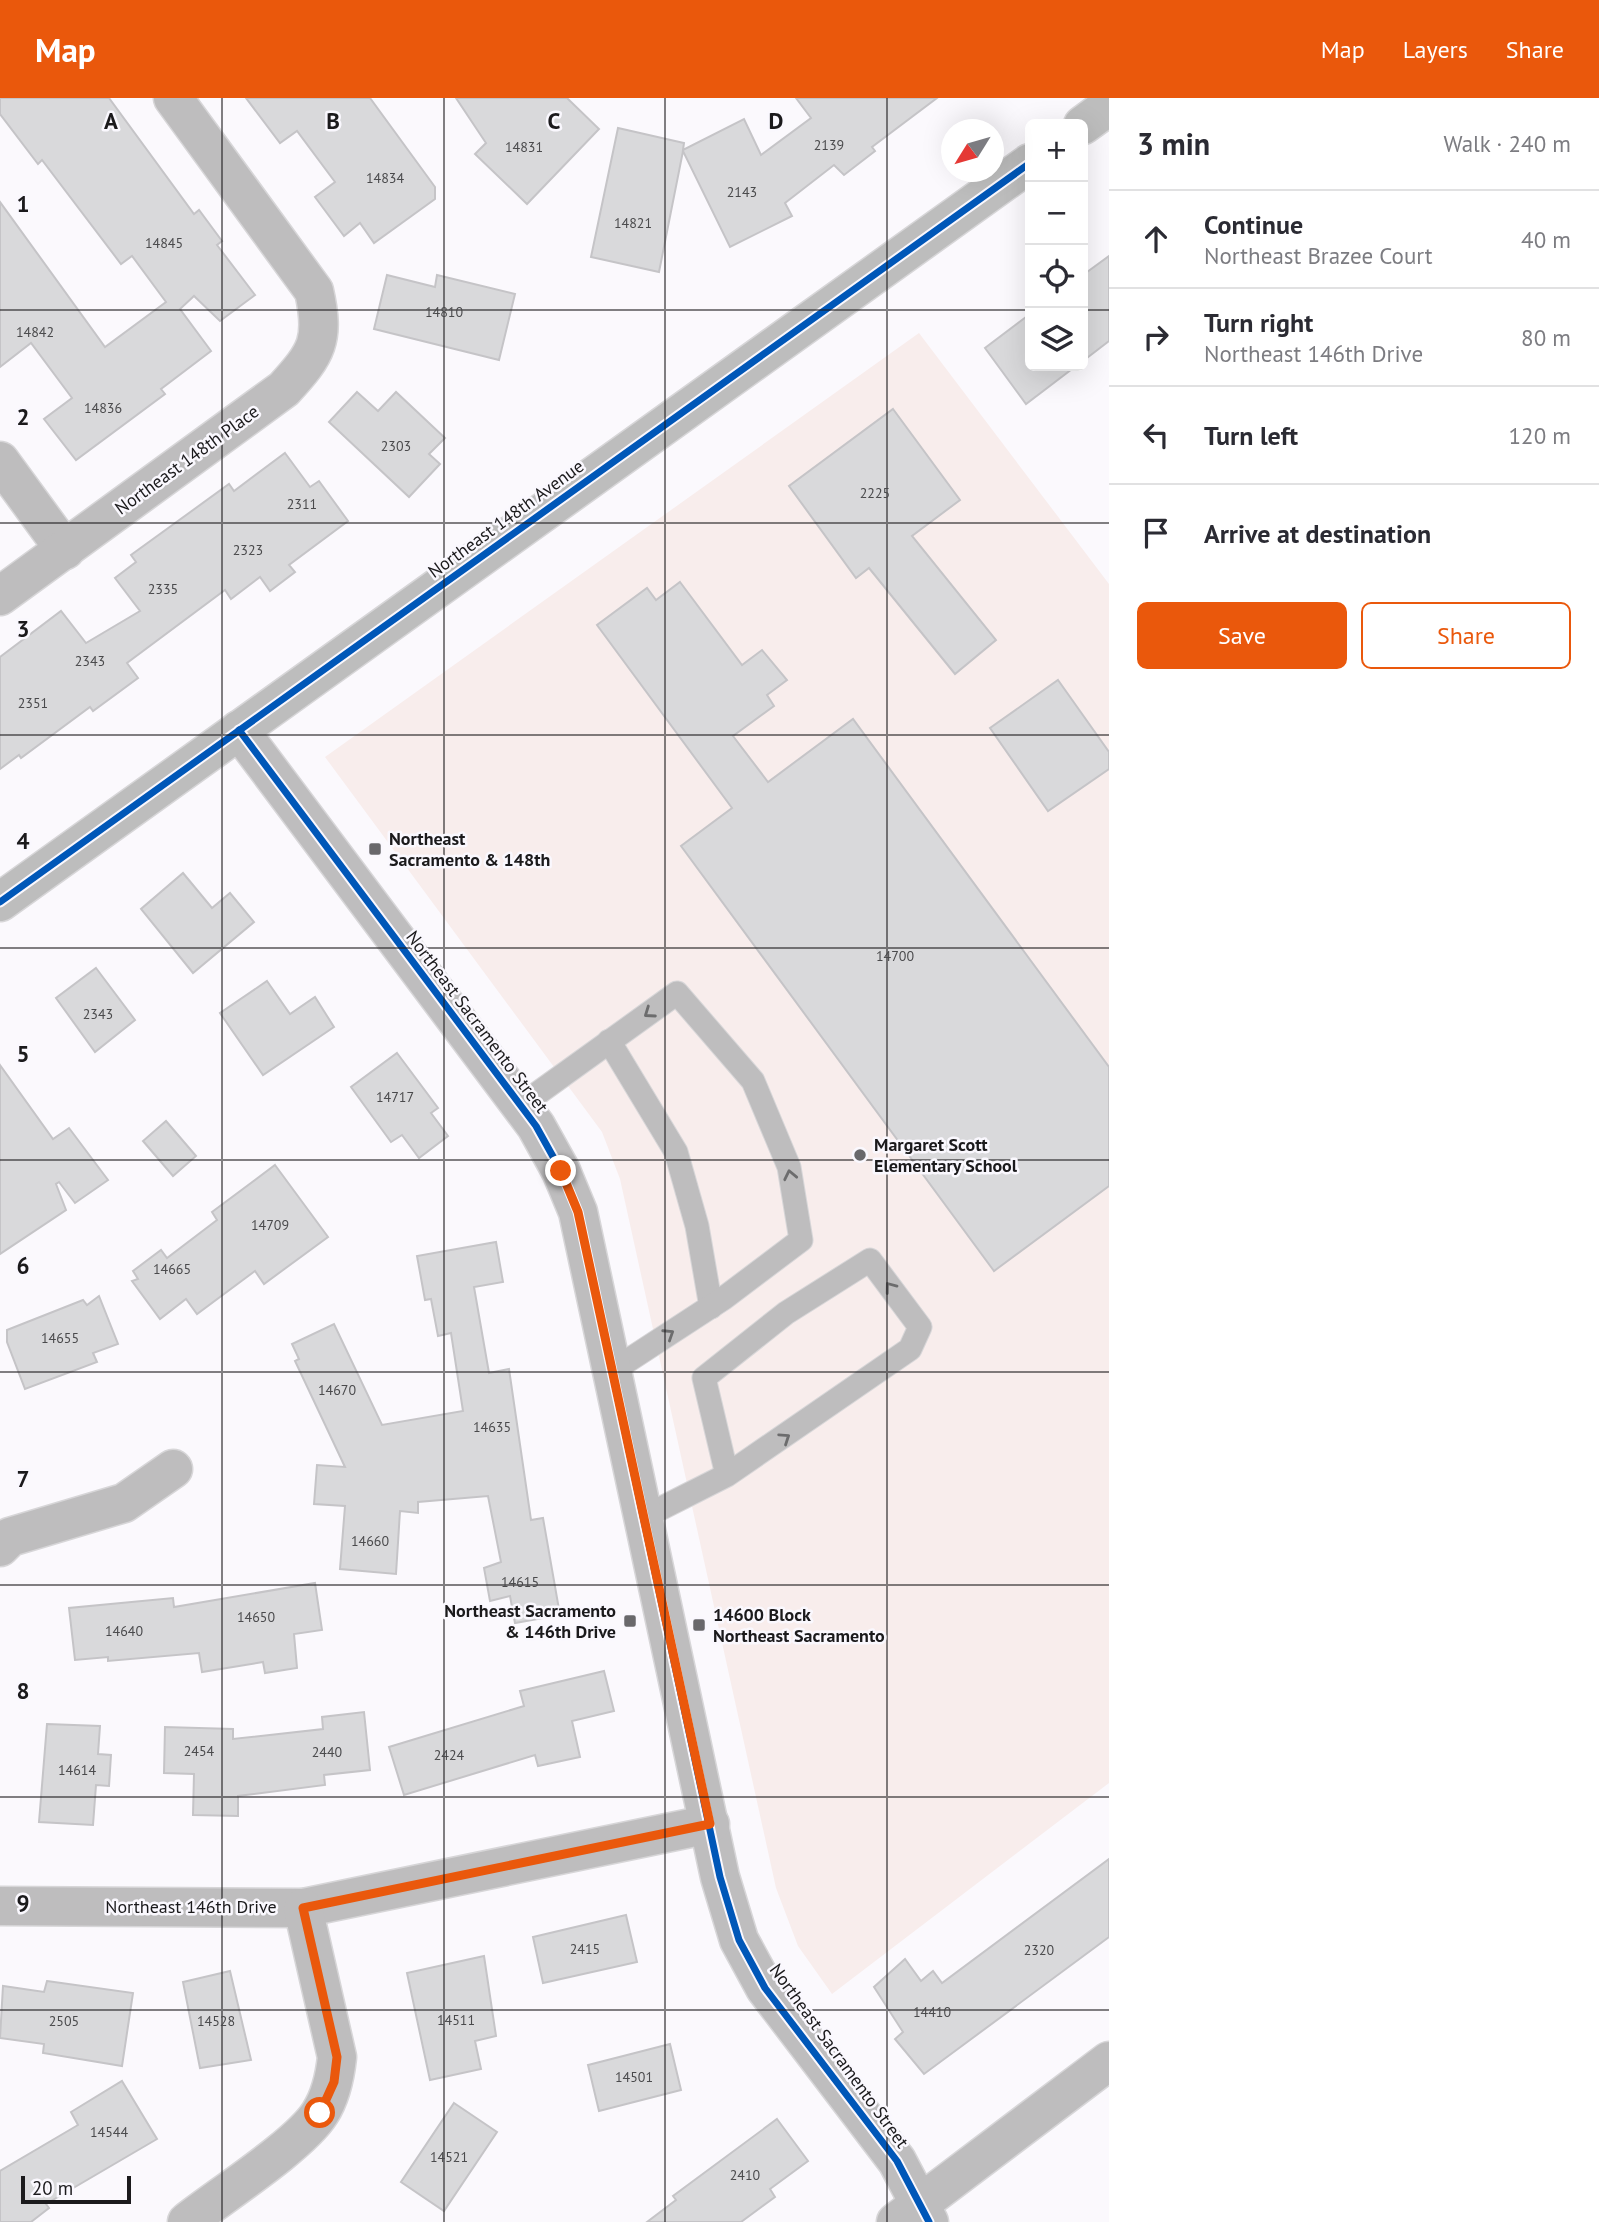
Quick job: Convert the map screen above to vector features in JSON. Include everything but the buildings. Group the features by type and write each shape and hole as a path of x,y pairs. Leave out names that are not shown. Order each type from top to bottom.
{"main road":[{"path":"1088,121 1109,106"},
{"name":"Northeast 148th Avenue","path":"0,902 1025,167"}],"street":[{"name":"Northeast 148th Place","path":"0,596 284,389 311,360 322,323 314,290 173,98"},
{"path":"0,461 65,550"},
{"name":"Northeast Sacramento Street","path":"239,730 520,1105 561,1171 578,1212 720,1877 739,1940 765,1988 897,2161 915,2216"},
{"path":"0,1547 10,1537 124,1503 173,1469"},
{"name":"Northeast 146th Drive","path":"0,1906 303,1908 710,1824"},
{"path":"187,2222 303,2133 320,2113 334,2082 337,2057 303,1908"},
{"path":"915,2216 1109,2061"}],"lane":[{"path":"520,1105 677,993 753,1081 789,1167 801,1240 711,1307 612,1371"},
{"path":"610,1041 676,1152 697,1226 711,1307"},
{"path":"644,1517 727,1475 910,1349 920,1327 870,1260 786,1313 705,1378 727,1475"}],"shaded area":[{"name":"Margaret Scott Elementary School","path":"919,333 1109,584 1109,1783 832,1994 798,1946 776,1888 620,1179 602,1132 325,757"}],"cycle path":[{"path":"0,902 1025,167"},
{"path":"239,730 536,1126 561,1171 578,1212 720,1877 739,1940 765,1988 897,2161 929,2222"}],"place":[{"name":"Northeast Sacramento & 148th","path":"375,849"},
{"name":"Margaret Scott Elementary School","path":"860,1155"},
{"name":"Northeast Sacramento & 146th Drive","path":"630,1621"},
{"name":"14600 Block Northeast Sacramento","path":"699,1625"}],"route":[{"path":"320,2113 334,2082 337,2057 303,1908 710,1824 578,1212 561,1171"}]}
